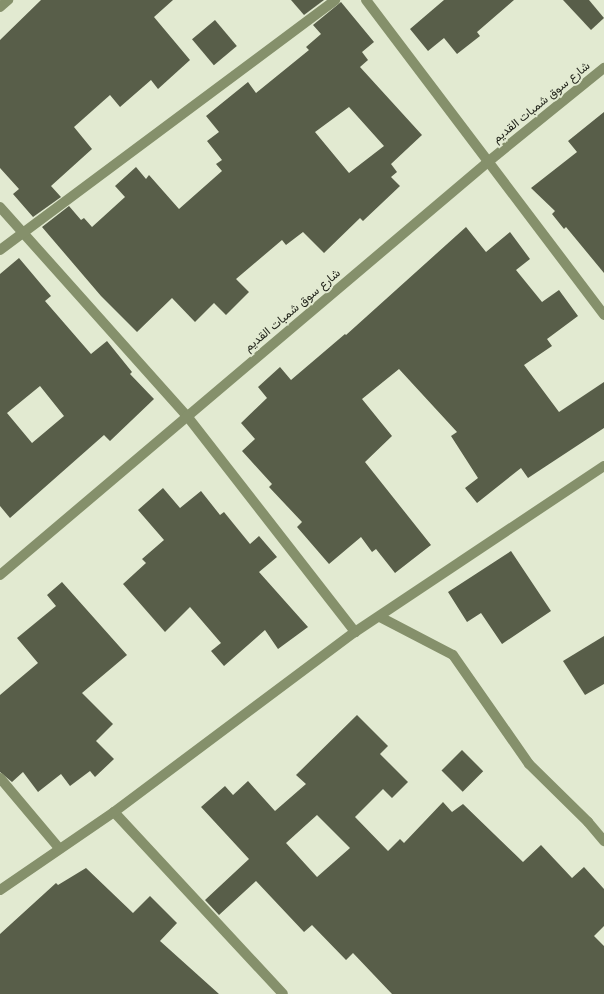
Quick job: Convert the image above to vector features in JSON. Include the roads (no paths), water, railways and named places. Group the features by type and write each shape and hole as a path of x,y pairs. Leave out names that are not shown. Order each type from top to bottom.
{"street":[{"path":"0,7 8,0"},
{"path":"0,250 335,0"},
{"path":"366,0 604,315"},
{"name":"شارع سوق شمبات القديم","path":"0,575 489,161 604,68"},
{"path":"0,207 187,416 356,632"},
{"path":"0,890 59,848 114,812 356,632 604,466"},
{"path":"380,617 453,655 529,764 588,822 604,841"},
{"path":"0,778 59,848"},
{"path":"114,812 283,994"}]}
